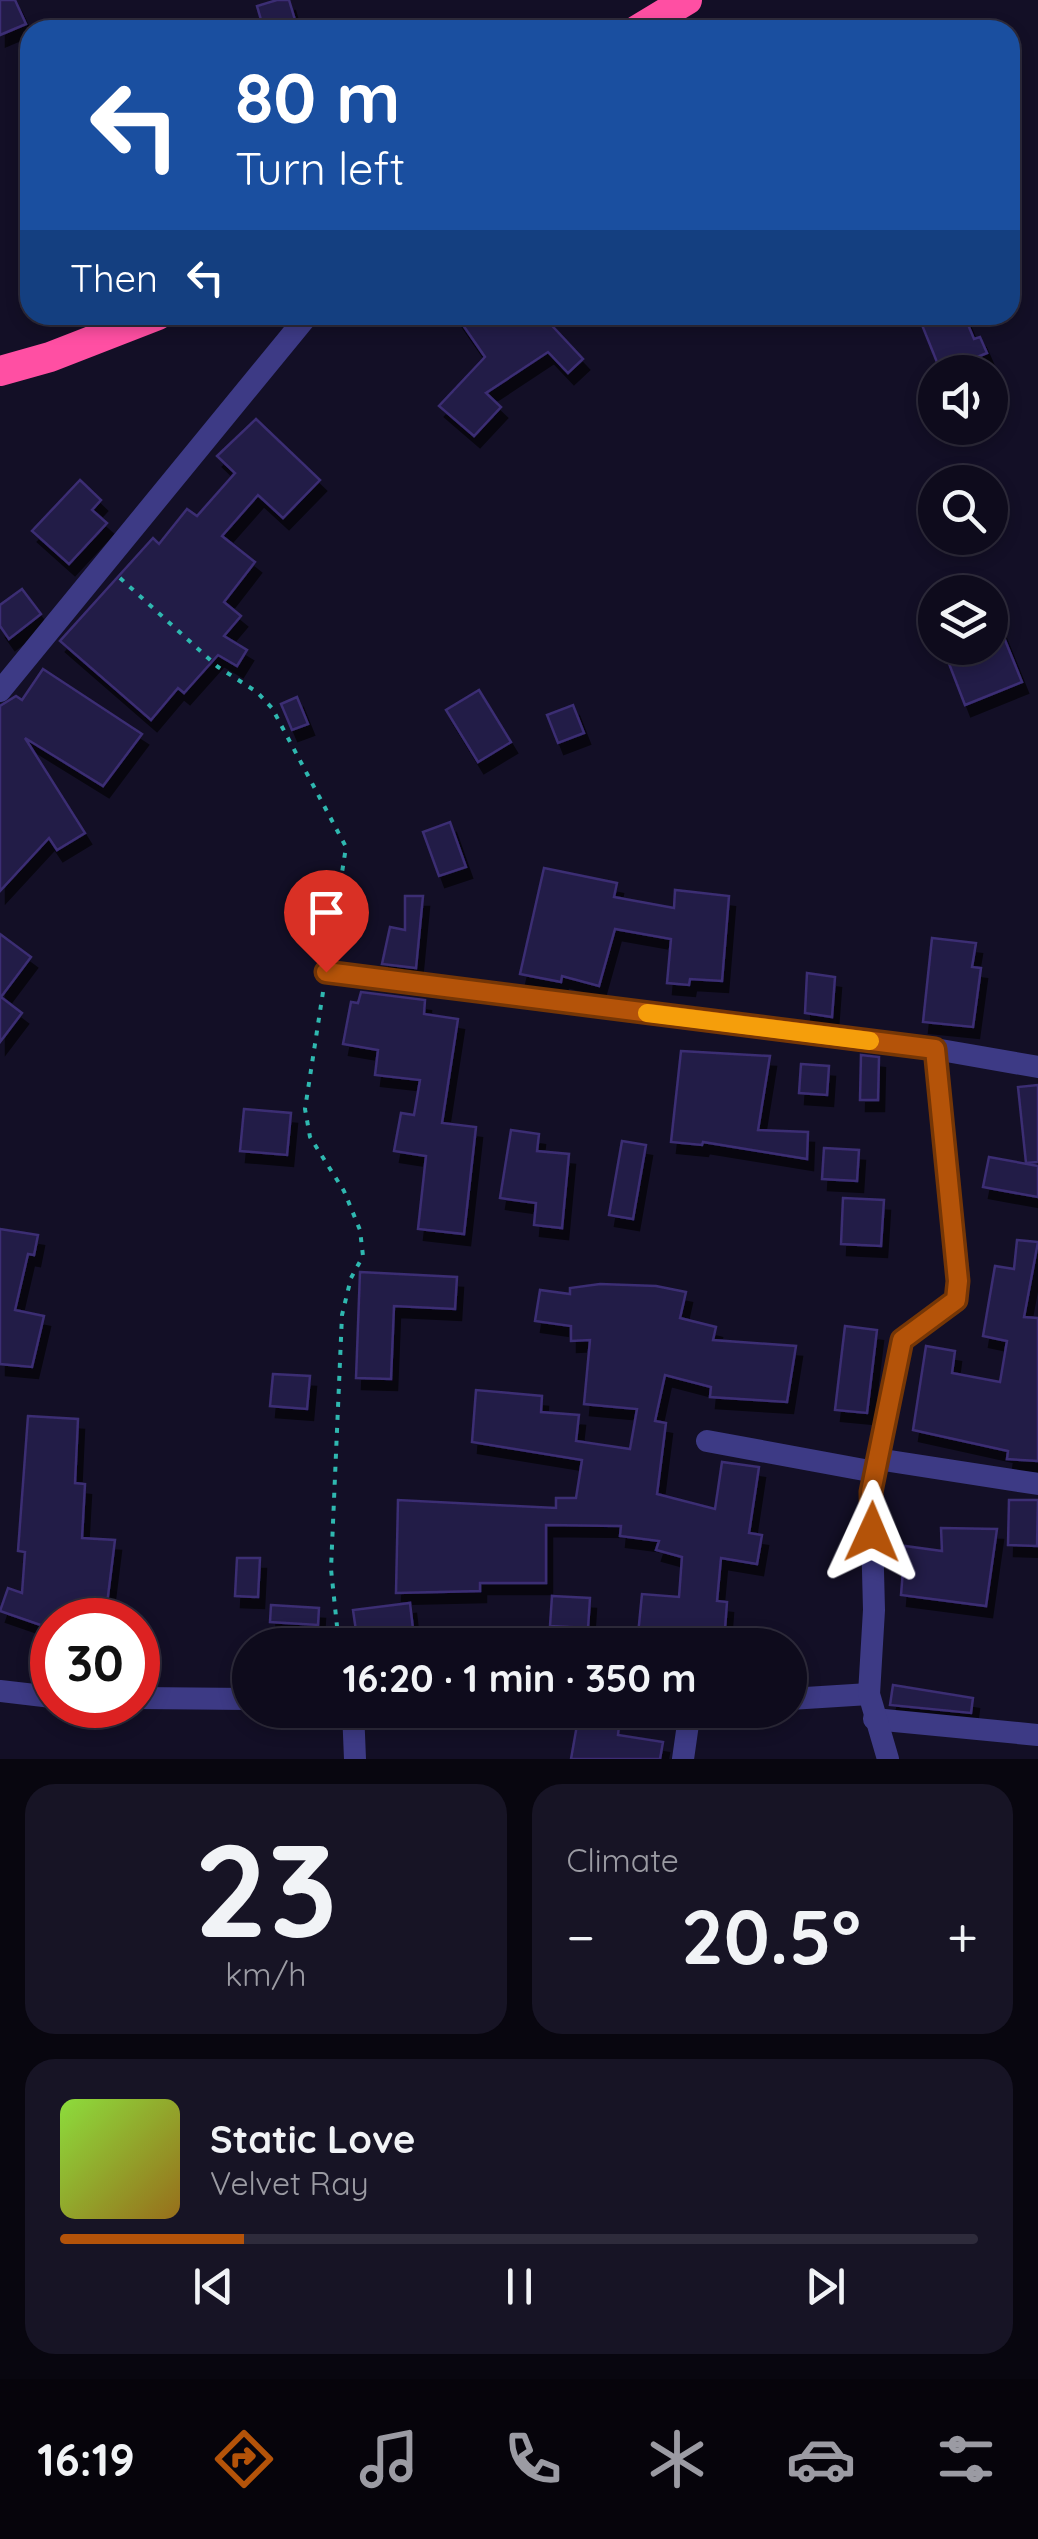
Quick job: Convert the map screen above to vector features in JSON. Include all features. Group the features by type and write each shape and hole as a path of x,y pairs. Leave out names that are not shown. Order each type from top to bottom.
{"highway":[{"path":"654,20 687,0"},
{"path":"0,371 50,358 133,325"}],"street":[{"path":"0,691 300,325"},
{"path":"326,972 935,1049 1038,1067"},
{"path":"888,1759 869,1694 876,1466 902,1340 956,1300 958,1281 935,1049"},
{"path":"708,1441 876,1466 1038,1484"},
{"path":"0,1690 30,1694"},
{"path":"807,1698 869,1694"},
{"path":"160,1698 232,1699"},
{"path":"874,1719 1038,1735"},
{"path":"353,1728 355,1759"},
{"path":"683,1759 687,1728"}],"path":[{"path":"106,565 218,667 258,692 272,708 346,847 306,1108 310,1137 344,1192 360,1230 363,1256 350,1278 342,1315 331,1569 337,1628"}],"building":[{"path":"0,0 15,0 24,20 20,20 20,27 0,35"},
{"path":"289,0 295,20 261,20 257,6"},
{"path":"463,325 551,325 583,359 568,373 548,352 486,393 501,407 474,436 439,406 485,357"},
{"path":"922,325 968,325 974,339 980,337 987,353 934,355"},
{"path":"256,419 320,480 283,518 258,495 222,536 255,562 224,602 241,616 224,636 247,650 237,666 218,655 184,693 178,688 151,720 60,641 153,538 159,544 187,509 197,516 235,473 217,456"},
{"path":"80,480 101,500 92,510 107,523 69,564 32,531"},
{"path":"22,589 41,614 9,639 0,626 0,605"},
{"path":"1008,647 1022,682 965,705 950,665 1008,665"},
{"path":"43,669 142,734 103,786 25,738 85,833 57,850 49,838 0,891 0,706 16,696 22,700"},
{"path":"479,690 511,742 478,762 446,710"},
{"path":"297,697 308,724 292,730 281,704"},
{"path":"573,705 584,733 558,743 547,715"},
{"path":"450,822 466,867 439,876 423,832"},
{"path":"544,868 617,883 614,897 674,908 675,890 729,896 722,981 690,979 689,985 667,983 671,939 615,929 599,986 562,976 561,982 520,974"},
{"path":"405,896 423,896 416,968 382,964 390,927 405,930"},
{"path":"0,934 31,957 1,997 22,1013 0,1042"},
{"path":"932,938 976,943 972,967 981,968 973,1027 923,1022"},
{"path":"807,973 835,977 832,1017 805,1013"},
{"path":"361,992 425,1000 424,1014 458,1019 442,1123 476,1127 464,1234 418,1229 426,1156 394,1151 401,1113 414,1115 420,1080 375,1075 378,1050 343,1044 351,1002 358,1003"},
{"path":"681,1051 770,1056 758,1130 808,1132 807,1159 703,1142 671,1142"},
{"path":"861,1055 879,1057 878,1100 860,1100"},
{"path":"801,1064 829,1066 827,1095 799,1093"},
{"path":"1038,1085 1038,1162 1026,1163 1018,1087"},
{"path":"244,1109 291,1113 287,1155 240,1151"},
{"path":"511,1130 539,1134 537,1151 569,1154 562,1228 534,1225 536,1203 500,1198"},
{"path":"622,1141 646,1145 633,1219 609,1215"},
{"path":"824,1148 859,1150 857,1181 822,1179"},
{"path":"989,1157 1038,1166 1038,1197 983,1187"},
{"path":"843,1198 884,1200 881,1246 841,1244"},
{"path":"0,1229 38,1235 34,1255 28,1254 15,1310 44,1316 32,1367 0,1364"},
{"path":"1017,1240 1038,1242 1024,1317 1038,1318 1038,1461 1007,1459 1008,1451 913,1430 926,1346 955,1351 952,1373 1000,1382 1007,1341 983,1336 995,1266 1014,1269"},
{"path":"360,1272 457,1277 455,1309 394,1306 391,1379 356,1378"},
{"path":"600,1284 656,1286 686,1292 680,1318 716,1327 713,1340 796,1346 787,1402 710,1397 711,1387 665,1375 655,1421 666,1423 657,1494 715,1509 722,1462 759,1467 749,1533 762,1535 757,1564 721,1558 717,1601 727,1602 725,1628 639,1628 642,1594 679,1597 682,1557 656,1550 659,1541 620,1536 621,1526 546,1525 546,1583 480,1583 480,1591 396,1593 398,1500 556,1508 556,1498 576,1498 582,1460 472,1442 476,1390 542,1396 541,1412 579,1415 576,1441 630,1449 637,1409 584,1404 590,1340 571,1341 571,1326 535,1321 540,1290 570,1294 570,1288"},
{"path":"845,1326 877,1330 867,1413 835,1410"},
{"path":"273,1374 310,1376 307,1409 270,1406"},
{"path":"28,1416 78,1419 75,1483 85,1484 82,1538 115,1540 108,1598 30,1598 30,1621 0,1611 8,1588 22,1593 25,1552 18,1551"},
{"path":"1009,1500 1038,1500 1037,1546 1008,1545"},
{"path":"941,1528 997,1529 986,1606 901,1595 905,1546 942,1551"},
{"path":"237,1558 260,1558 258,1597 235,1596"},
{"path":"552,1596 590,1598 588,1628 550,1626"},
{"path":"410,1603 413,1628 356,1628 353,1610"},
{"path":"271,1605 319,1608 318,1625 270,1622"},
{"path":"893,1685 973,1698 971,1713 890,1705"},
{"path":"576,1728 619,1728 618,1735 663,1742 660,1759 571,1759"}],"slow traffic":[{"path":"647,1013 870,1041"}],"route":[{"path":"326,972 935,1049 958,1281 956,1300 902,1340 871,1492 872,1532"}]}
